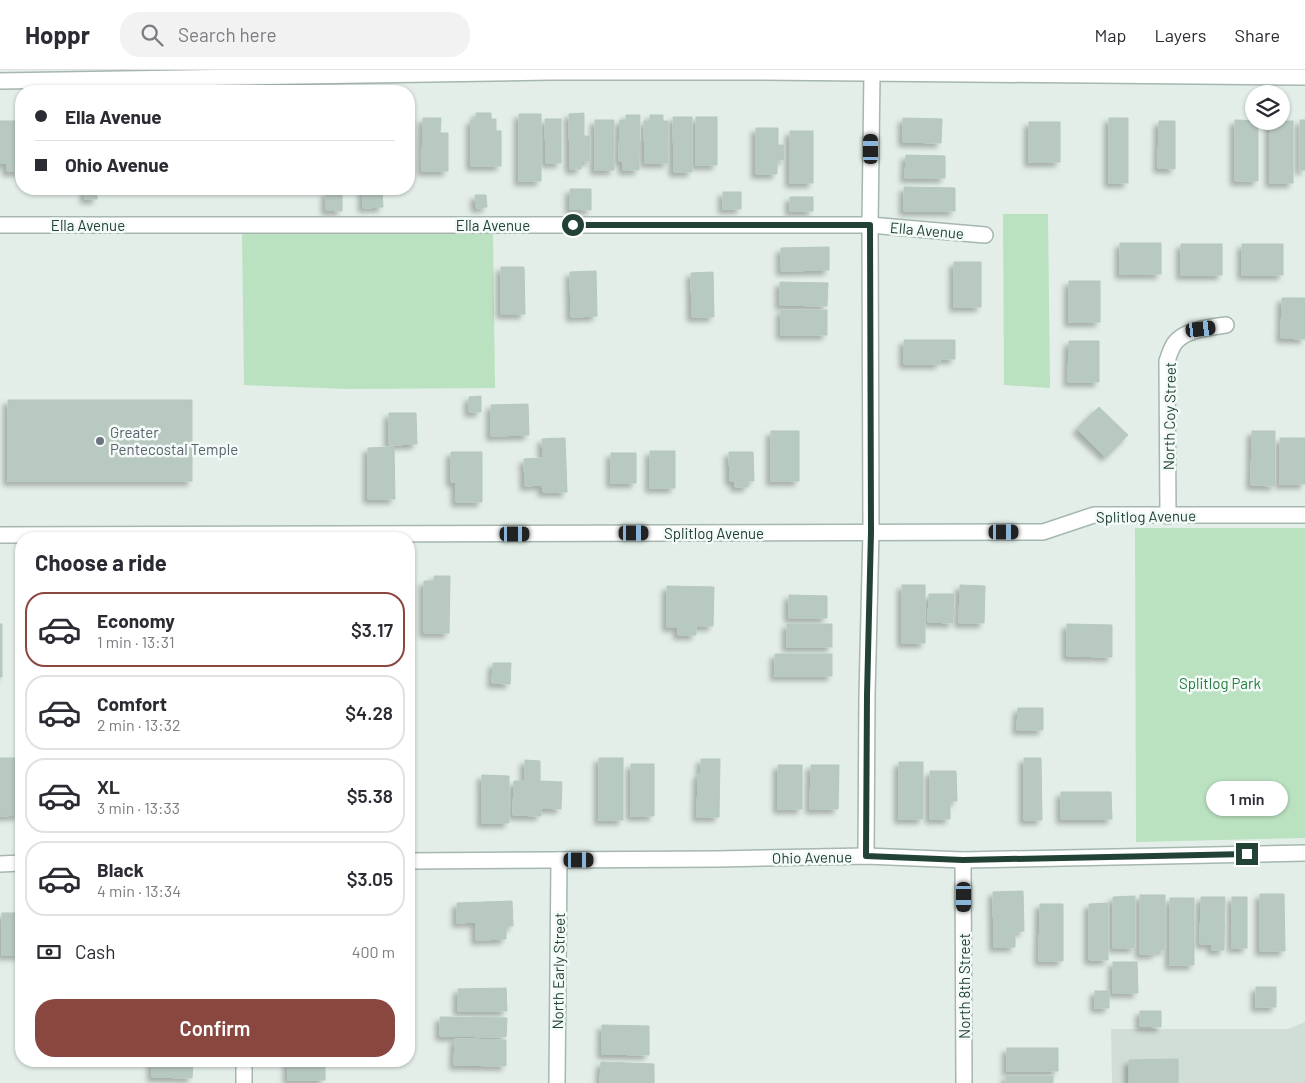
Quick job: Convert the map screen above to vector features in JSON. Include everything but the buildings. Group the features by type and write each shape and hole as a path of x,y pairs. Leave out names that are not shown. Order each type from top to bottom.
{"street":[{"path":"0,81 549,72 758,71 872,74 1305,77"},
{"path":"866,856 871,532 870,225 872,74"},
{"name":"Ella Avenue","path":"0,226 870,225 985,235"},
{"name":"North Coy Street","path":"1168,516 1167,361 1173,344 1187,334 1201,329 1226,325"},
{"name":"Splitlog Avenue","path":"415,534 1043,532 1094,515 1305,515"},
{"name":"Splitlog Avenue","path":"0,535 15,535"},
{"name":"Ohio Avenue","path":"415,861 866,856 963,860 1305,853"},
{"name":"North Early Street","path":"557,1083 559,860"},
{"name":"North 8th Street","path":"963,860 964,1083"},
{"path":"0,864 15,863"},
{"path":"244,1067 244,1083"}],"shaded area":[{"path":"1305,1022 1305,1083 1112,1083 1111,1029 1288,1029"}],"green space":[{"path":"1003,214 1048,214 1050,388 1004,385"},
{"path":"242,232 493,234 495,388 348,389 244,385"},
{"name":"Splitlog Park","path":"1135,528 1305,528 1305,838 1136,842"}],"place":[{"name":"Greater Pentecostal Temple","path":"100,441"}],"route":[{"path":"573,225 870,225 871,532 866,856 963,860 1247,854"}]}
